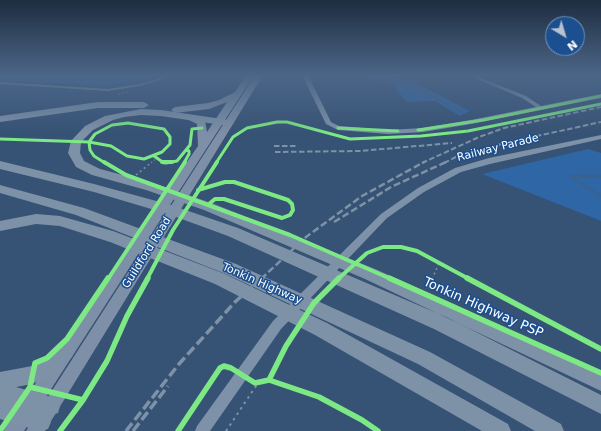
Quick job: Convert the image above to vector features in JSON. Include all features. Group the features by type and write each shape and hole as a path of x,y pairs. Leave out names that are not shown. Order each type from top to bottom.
{"highway":[{"path":"175,110 216,104 227,100 233,95"},
{"name":"Guildford Road","path":"33,418 66,351 202,145 226,120 237,95"},
{"name":"Guildford Road","path":"33,418 226,120 244,95"},
{"path":"0,119 98,105 147,105 226,120"},
{"path":"226,120 141,112 124,114 94,125 76,142 74,152 80,164 96,172 144,183 209,207 258,235 358,286 440,323 601,405"},
{"path":"188,117 202,123 202,145"},
{"path":"0,156 70,174 94,188"},
{"path":"0,165 94,188 171,210 202,222 258,235 370,274 450,310 601,382"},
{"path":"0,189 47,201 116,231 225,274 326,322 424,358 554,431"},
{"path":"0,226 36,219 60,221 116,231"},
{"path":"326,322 501,431"},
{"path":"0,381 32,375 48,368 66,351"},
{"path":"0,392 33,418"},
{"path":"0,409 33,418"}],"street":[{"path":"315,95 328,123 338,128 388,132 423,130 601,96"},
{"path":"519,95 541,108"},
{"name":"Railway Parade","path":"202,431 277,326 384,216 421,190 458,170 489,161 599,139"}],"path":[{"path":"144,183 133,177 155,157"},
{"path":"434,260 446,267"},
{"path":"426,293 439,263"},
{"path":"226,431 258,384"}],"shaded area":[{"path":"401,95 439,95 470,111 460,116 435,101 407,102"},
{"path":"588,149 601,153 601,221 482,174"}],"waterway":[{"path":"430,95 462,112"},
{"path":"570,176 601,196"},
{"path":"572,176 601,176"}],"railway":[{"path":"423,163 479,137 504,128 601,107"},
{"path":"446,162 456,157 505,143 601,122"},
{"path":"275,152 360,151 452,143"},
{"path":"274,146 298,146"},
{"path":"334,222 391,187 446,162"},
{"path":"261,279 306,237 362,196 423,163"},
{"path":"126,431 179,364 235,302 262,278"},
{"path":"133,431 168,386"}],"cycle path":[{"path":"418,130 483,120 601,96"},
{"path":"60,431 83,400 107,361 127,316 173,230 233,137 247,128 277,122 287,122 350,139 421,136 468,131 601,104"},
{"name":"Tonkin Highway PSP","path":"0,139 46,140 87,142 97,143 111,146 127,156 144,159 162,152 170,144 170,137 164,129 128,123 112,125 95,134 90,140 89,144 90,150 94,156 126,175 290,235 348,259 601,373"},
{"path":"154,156 164,163 177,161 190,145 192,129 202,128"},
{"path":"338,128 398,131"},
{"path":"30,387 35,363 47,358 67,339 177,175 189,154 189,151 186,150"},
{"path":"198,190 206,189 225,182 234,182 288,200 292,204 293,210 290,215 282,218 224,199 215,199 209,204"},
{"name":"Tonkin Highway PSP","path":"178,431 220,368 224,366 231,368 255,383 269,380 286,346 314,303 346,271 367,253 383,247 401,247 417,251 601,349"},
{"path":"269,380 319,397 362,420 378,431"},
{"path":"0,431 30,387 83,400"}]}
